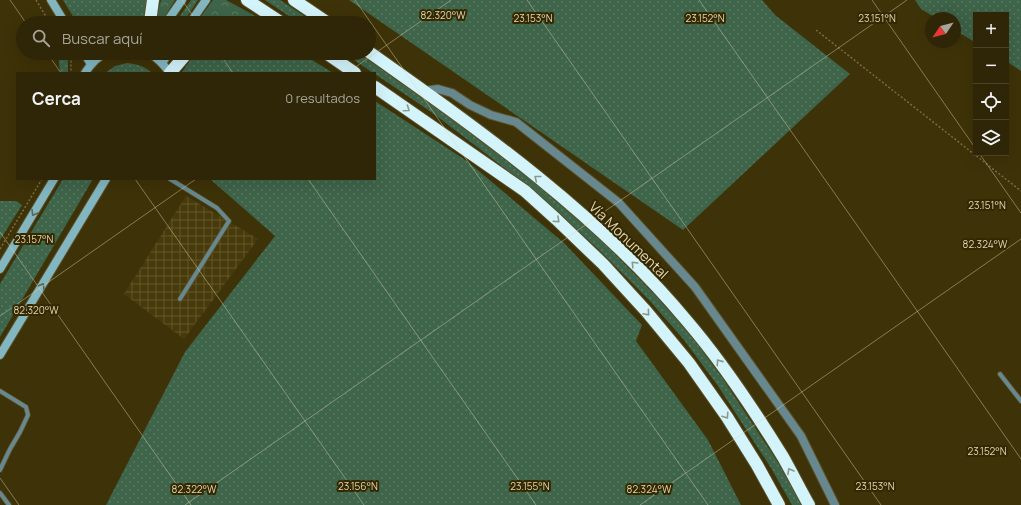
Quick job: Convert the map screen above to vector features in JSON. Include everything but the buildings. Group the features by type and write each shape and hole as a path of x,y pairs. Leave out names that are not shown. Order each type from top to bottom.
{"highway":[{"path":"151,16 153,0"},
{"path":"247,0 271,16"},
{"path":"294,0 318,16"},
{"path":"305,0 313,12"},
{"name":"Vía Monumental","path":"376,57 495,144 566,201 616,246 664,294 708,347 750,406 783,458 809,505"},
{"path":"171,72 182,60"},
{"path":"336,60 354,72"},
{"path":"376,88 525,192 603,264 646,311 689,363 727,417 757,465 779,505"}],"street":[{"path":"51,0 61,16"},
{"path":"171,16 182,0"},
{"path":"195,16 206,0"},
{"path":"88,60 91,64"},
{"path":"86,72 95,60"},
{"path":"159,60 169,72"},
{"path":"424,91 438,89 452,93 470,106 491,115 516,122 619,203 694,287 788,417 801,436 835,505"},
{"path":"0,269 53,180"},
{"path":"0,355 105,180"}],"lane":[{"path":"172,180 218,208 229,221 180,299"},
{"path":"1000,374 1021,401"},
{"path":"0,391 26,407 28,415 0,470"},
{"path":"0,494 9,505"}],"path":[{"path":"36,0 46,16"},
{"path":"816,30 1021,191"},
{"path":"71,60 71,72"},
{"path":"0,249 41,180"}],"shaded area":[{"path":"186,196 258,239 184,339 124,294"}],"green space":[{"path":"63,0 147,0 146,16 73,16"},
{"path":"161,0 175,0 165,16 157,16"},
{"path":"191,0 198,0 188,16 180,16"},
{"path":"213,0 226,0 256,16 201,16"},
{"path":"265,0 280,0 304,16 289,16"},
{"path":"349,0 762,0 775,15 850,74 683,230 376,19 376,16 372,16"},
{"path":"915,0 1021,0 1021,71 1009,63 1009,12 973,12 973,41 961,34 961,12 926,12 921,9"},
{"path":"59,60 68,60 68,72 60,72"},
{"path":"190,60 312,60 331,72 182,72"},
{"path":"354,60 370,60 439,108 516,167 601,240 654,294 690,334 723,379 777,461 802,505 792,505 771,468 718,386 684,340 649,300 596,247 511,173 434,114 376,75 376,72 372,72"},
{"path":"127,63 134,64 150,72 106,72 115,66"},
{"path":"376,102 467,161 564,243 642,325 636,341 708,440 741,505 106,505 185,352 275,236 211,180 376,180"},
{"path":"62,180 92,180 0,337 0,284"},
{"path":"0,201 16,201 22,205 0,240"}]}
